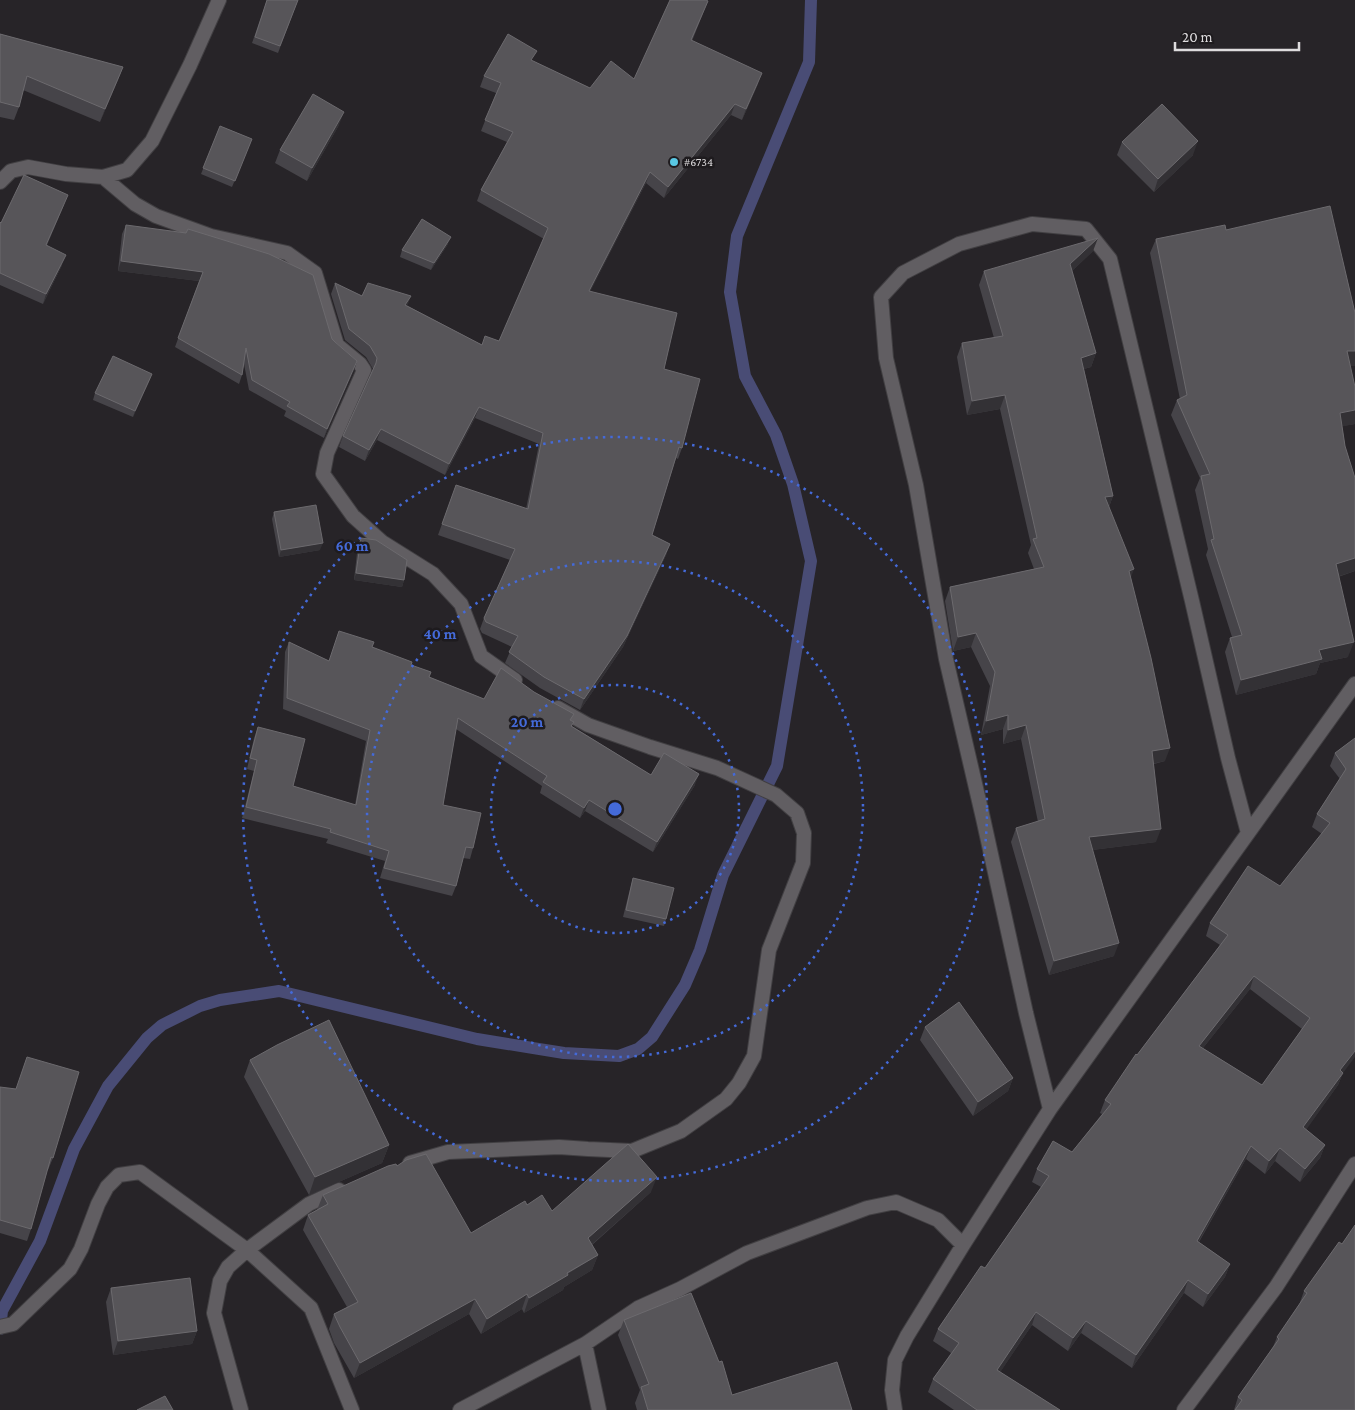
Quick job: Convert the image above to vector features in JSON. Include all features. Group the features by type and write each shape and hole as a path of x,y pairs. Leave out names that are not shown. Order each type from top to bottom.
{"street":[{"path":"0,182 11,171 28,167 66,174 103,177 127,170 152,142 190,65 218,0"},
{"path":"103,177 135,204 156,216 211,236 287,253 315,273 336,345 360,364 364,370 327,453 324,474 353,516 382,542 433,574 461,604 481,656 528,689"},
{"path":"1050,1110 1026,1013 984,818 946,659 916,485 886,358 881,297 903,273 959,244 1032,224 1086,229 1110,259 1228,758 1248,833"},
{"path":"895,1410 892,1390 895,1360 907,1336 963,1245 1050,1110 1355,684"},
{"path":"396,1168 448,1152 560,1146 632,1151 681,1131 726,1099 739,1083 754,1056 769,950 803,863 804,833 797,813 776,795 717,768 588,725 543,699"},
{"path":"1184,1410 1276,1287 1355,1164"},
{"path":"7,1325 70,1269 81,1250 107,1187 119,1175 140,1172 247,1250 311,1308 352,1410"},
{"path":"241,1410 214,1313 220,1281 228,1267 247,1250 309,1204 353,1184"},
{"path":"460,1410 585,1344 638,1308 680,1289 747,1253 867,1208 896,1202 938,1220 963,1245"},
{"path":"585,1344 599,1410"}],"building":[{"path":"267,0 298,0 280,46 255,37"},
{"path":"670,0 708,1 691,40 762,73 746,109 735,104 668,187 650,172 589,291 677,313 664,369 700,379 682,448 679,447 652,535 670,544 627,636 584,699 544,677 509,652 518,636 486,622 484,618 515,549 442,524 456,485 528,509 543,433 479,407 449,464 381,429 369,450 343,436 377,358 370,346 349,329 335,283 362,296 368,283 411,296 405,305 482,345 485,336 499,341 548,228 481,190 513,132 485,120 501,83 484,76 508,34 537,51 531,60 590,88 611,61 634,79"},
{"path":"0,34 123,67 105,109 27,76 19,107 0,102"},
{"path":"313,94 344,112 312,168 280,150"},
{"path":"1162,104 1198,141 1158,179 1122,142"},
{"path":"220,126 252,139 235,181 203,168"},
{"path":"24,175 68,195 46,245 66,255 46,294 0,273 0,222"},
{"path":"1330,206 1355,313 1355,351 1347,351 1355,387 1355,410 1340,413 1345,446 1355,478 1355,558 1336,564 1354,642 1319,650 1322,659 1241,680 1230,638 1242,635 1211,540 1214,539 1201,476 1210,474 1177,400 1187,395 1156,239 1225,225 1226,230"},
{"path":"422,219 451,237 434,263 402,250"},
{"path":"126,225 186,233 188,229 269,254 313,275 332,339 357,361 327,429 287,406 290,402 252,380 246,348 242,375 178,338 203,272 121,261"},
{"path":"1098,238 1070,264 1096,353 1081,358 1113,496 1105,497 1134,569 1129,571 1151,658 1170,748 1152,751 1161,829 1089,837 1119,943 1054,961 1016,828 1045,819 1026,725 1008,730 1008,715 986,721 995,672 976,633 958,637 950,587 1044,567 1033,539 1037,538 1005,395 972,401 962,343 1003,336 984,271"},
{"path":"113,356 152,374 135,411 95,393"},
{"path":"316,505 323,543 281,550 274,512"},
{"path":"361,538 376,540 407,560 404,580 356,573"},
{"path":"339,631 374,642 372,647 412,662 411,665 431,672 429,677 484,699 501,668 534,692 574,714 570,720 574,722 571,726 651,775 664,753 699,774 657,842 589,800 584,808 543,782 547,776 458,718 443,805 481,813 473,848 466,847 456,886 384,868 389,851 330,832 331,829 246,807 257,760 250,758 258,727 305,739 293,786 356,805 370,730 287,698 289,642 329,661"},
{"path":"1355,738 1355,1051 1340,1070 1343,1073 1303,1127 1325,1145 1305,1169 1280,1148 1269,1161 1251,1146 1197,1241 1230,1264 1208,1294 1188,1280 1136,1355 1086,1321 1073,1338 1036,1312 997,1370 1060,1410 977,1410 933,1379 959,1343 938,1329 981,1266 985,1268 1049,1176 1037,1169 1053,1141 1072,1152 1111,1104 1105,1100 1136,1054 1228,935 1210,923 1248,866 1280,886 1330,823 1317,814 1346,769 1335,753","holes":["1254,976 1310,1018 1262,1085 1199,1046"]},
{"path":"633,878 674,888 666,919 626,910"},
{"path":"959,1002 1013,1078 978,1102 925,1027"},
{"path":"329,1020 389,1145 315,1177 250,1060"},
{"path":"27,1057 79,1072 53,1158 51,1157 31,1229 0,1220 0,1087 16,1089"},
{"path":"628,1144 657,1177 588,1238 598,1255 529,1298 527,1294 487,1319 475,1299 360,1363 334,1314 358,1302 308,1215 328,1204 323,1195 388,1166 396,1164 397,1166 406,1160 426,1154 471,1233 525,1201 527,1205 542,1195 552,1211"},
{"path":"1355,1225 1355,1410 1235,1410 1242,1400 1238,1397 1279,1339 1277,1337 1307,1293 1304,1291 1339,1242 1342,1244"},
{"path":"190,1278 197,1331 118,1341 111,1288"},
{"path":"691,1293 719,1362 722,1361 732,1395 837,1362 852,1410 648,1410 641,1387 649,1384 624,1320"},
{"path":"165,1396 173,1410 137,1410"}],"waterway":[{"path":"0,1329 2,1311 40,1241 74,1149 108,1086 147,1038 162,1025 200,1006 220,1000 279,991 477,1039 564,1053 619,1056 638,1049 652,1037 685,985 700,950 723,875 777,766 811,561 793,484 776,435 745,376 730,292 737,236 809,62 811,0"}],"place":[{"name":"#6734","path":"674,162"}]}
